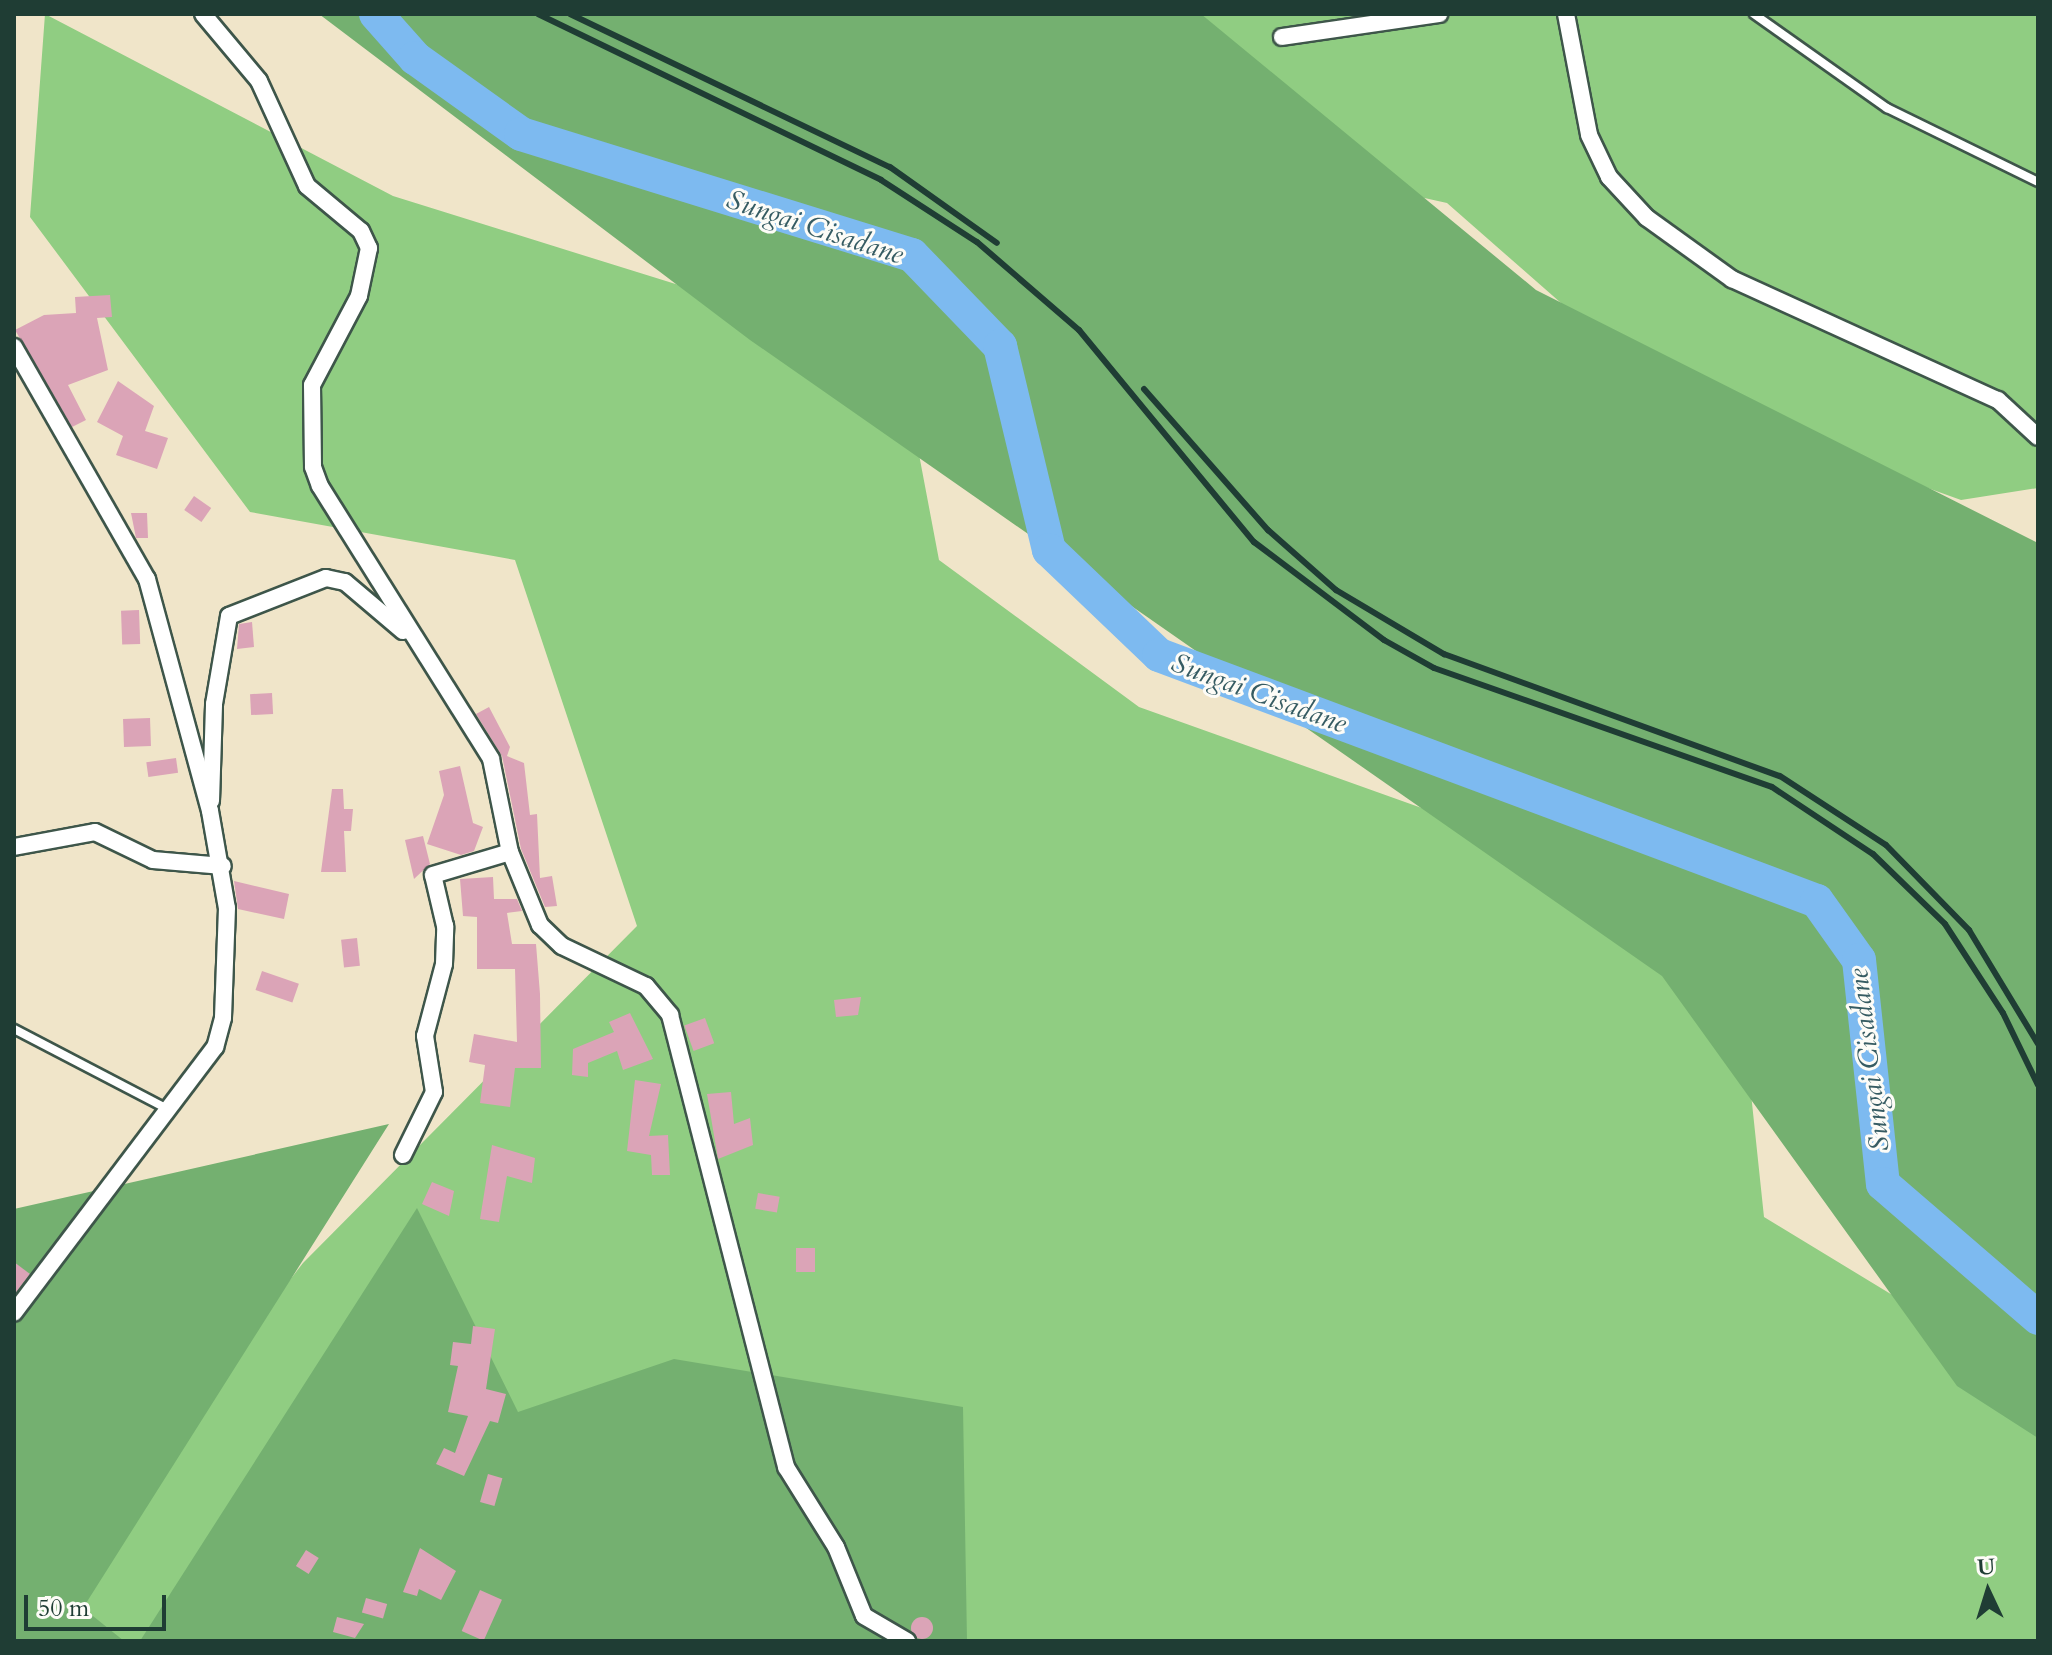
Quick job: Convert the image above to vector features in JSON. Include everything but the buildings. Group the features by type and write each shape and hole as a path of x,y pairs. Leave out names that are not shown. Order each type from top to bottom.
{"street":[{"path":"203,14 259,81 307,186 367,241 359,296 312,385 313,467 411,636 491,759 510,852 530,909 551,935 646,986 670,1015 786,1467 836,1547 864,1616 907,1641"},
{"path":"1282,37 1439,14"},
{"path":"1566,14 1589,135 1609,177 1647,218 1732,279 1998,400 2038,437"},
{"path":"14,347 147,579 223,866 223,1018 215,1047 14,1313"},
{"path":"210,811 214,704 229,616 326,578 345,582 411,636"},
{"path":"14,847 95,832 153,860 223,866"},
{"path":"403,1155 434,1092 425,1036 444,964 445,926 433,875 510,852"},
{"path":"869,1641 876,1625"}],"lane":[{"path":"1754,14 1887,108 2038,182"},
{"path":"14,1029 169,1109"}],"green space":[{"path":"45,14 393,196 900,354 939,560 1139,707 1559,857 1742,1008 1764,1217 2024,1375 2038,1410 2038,1641 49,1641 25,1623 303,1263 637,926 515,560 250,512 30,217"},
{"path":"319,14 1201,14 1536,290 2038,543 2038,1438 1957,1386 1662,976 750,340"},
{"path":"1158,14 2038,14 2038,488 1961,500 1709,409 1602,339 1447,203 1330,177"},
{"path":"389,1124 83,1608 124,1641 14,1641 14,1209"},
{"path":"417,1208 518,1412 674,1359 963,1407 967,1641 140,1641"}],"waterway":[{"name":"Sungai Cisadane","path":"376,14 415,58 521,134 912,255 1000,346 1049,550 1159,655 1817,901 1859,960 1883,1184 2038,1318"}],"railway":[{"path":"538,14 881,180 977,242 1079,330 1254,542 1384,640 1434,668 1772,787 1873,854 1945,924 2003,1013 2038,1085"},
{"path":"570,14 890,167 997,243"},
{"path":"1144,389 1268,530 1336,590 1444,654 1780,776 1886,845 1969,930 2038,1044"}]}
